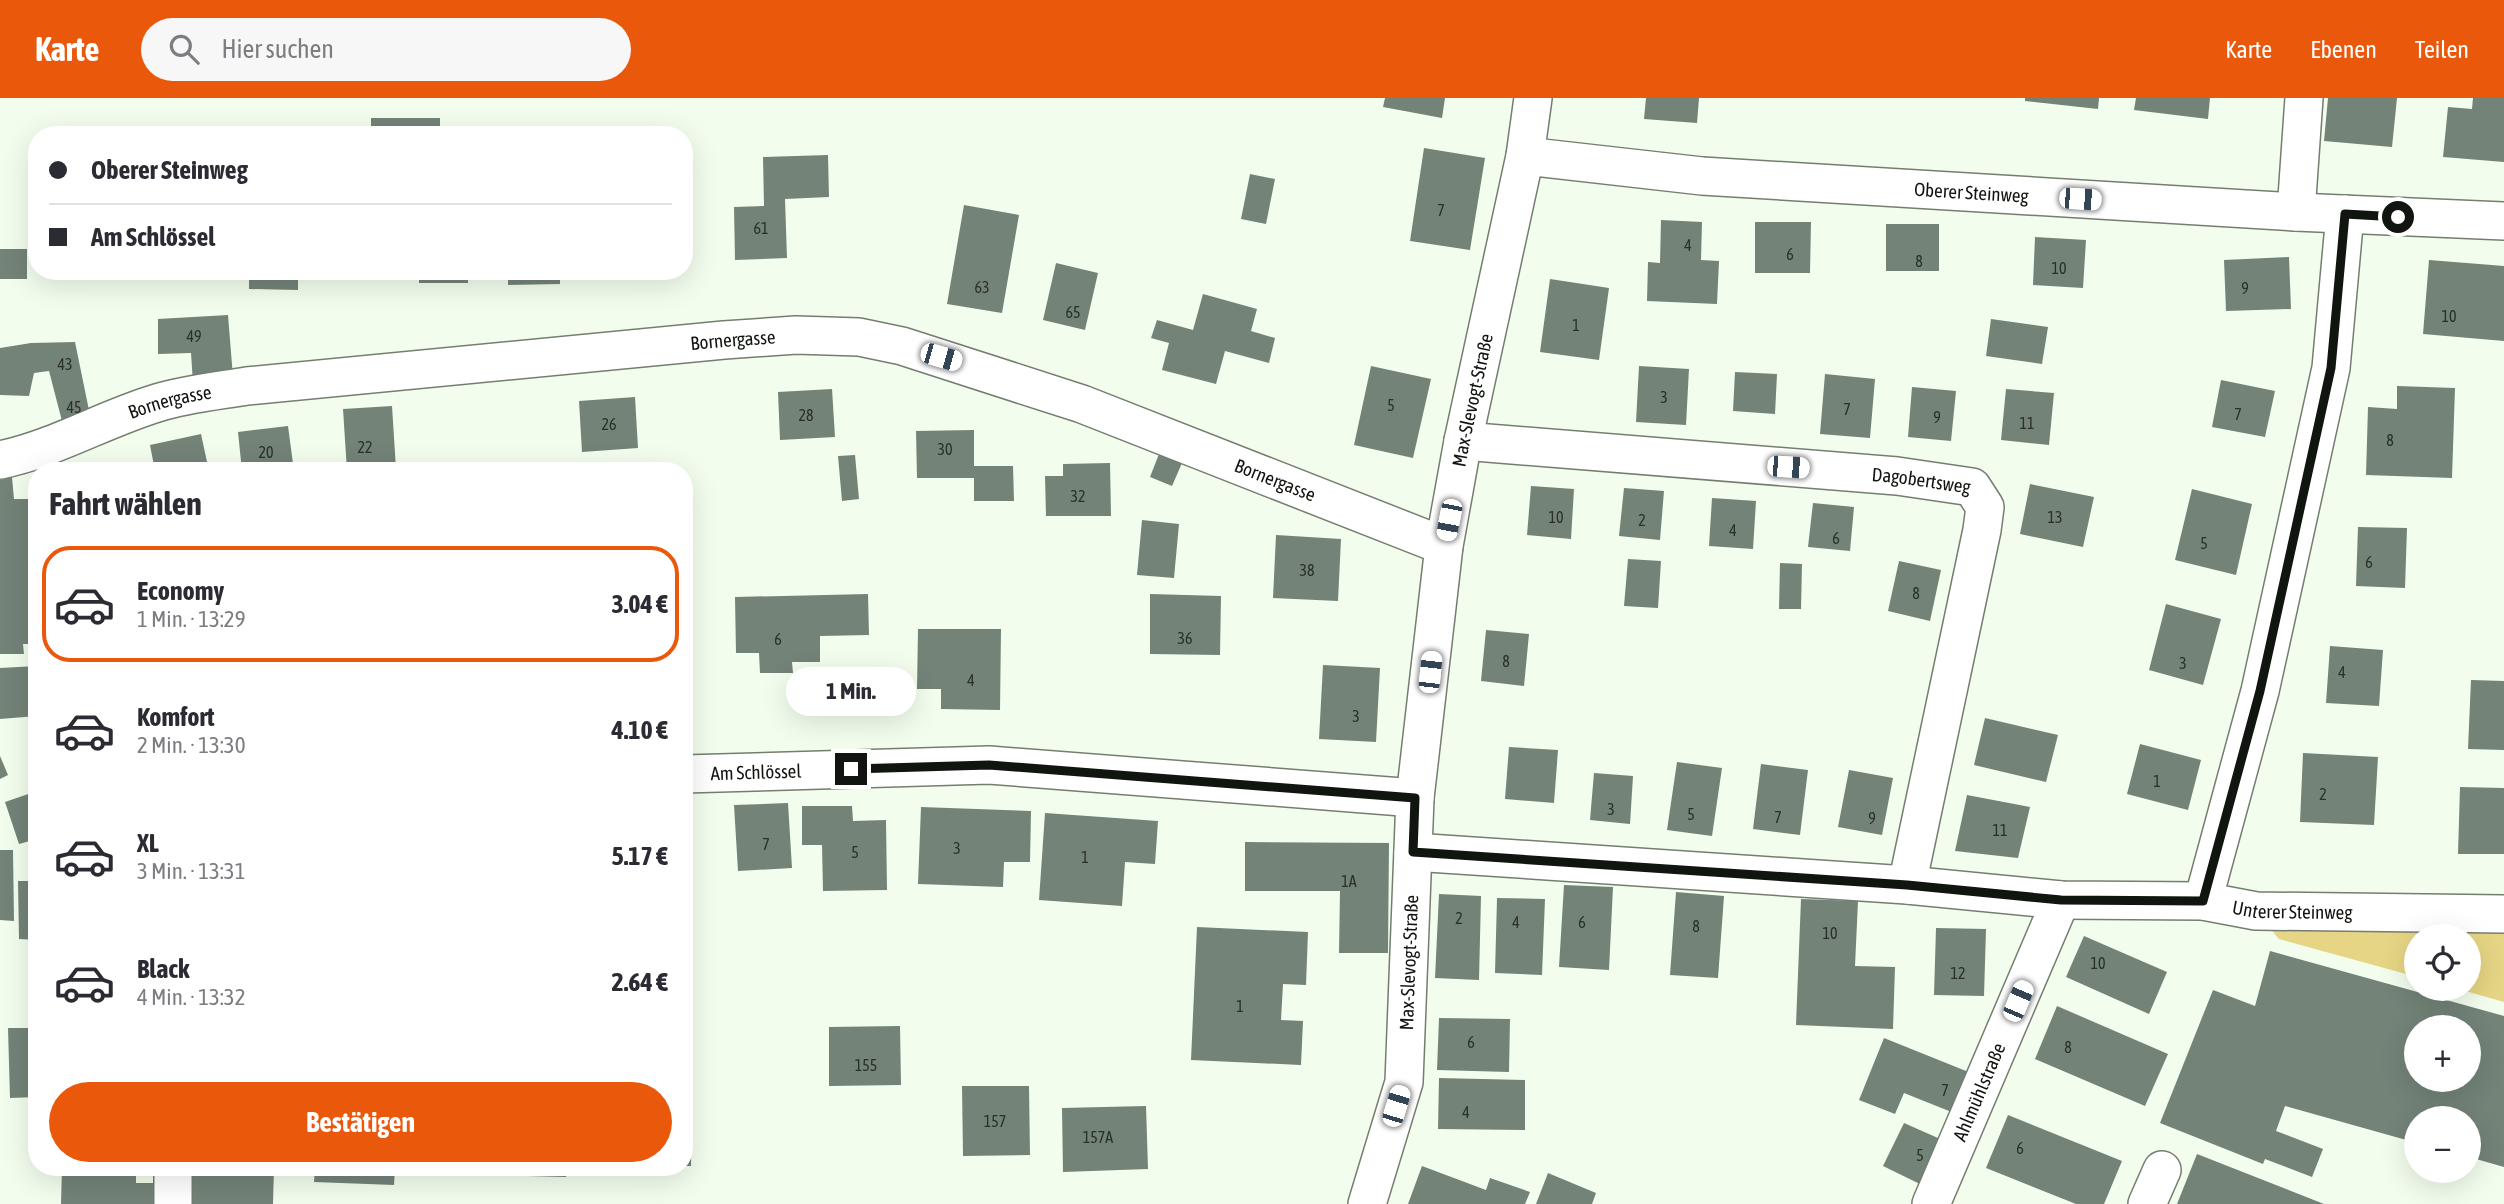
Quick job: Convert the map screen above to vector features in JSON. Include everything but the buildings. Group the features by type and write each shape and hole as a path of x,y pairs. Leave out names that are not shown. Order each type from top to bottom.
{"street":[{"name":"Max-Slevogt-Straße","path":"1367,1204 1404,1082 1415,798 1444,546 1463,441 1525,156 1533,98"},
{"path":"2296,212 2304,98"},
{"name":"Oberer Steinweg","path":"1525,156 1702,176 2296,212 2504,221"},
{"path":"2203,901 2260,691 2331,368 2345,214"},
{"name":"Bornergasse","path":"3,459 156,403 207,392 724,340 796,335 859,337 960,363 1082,404 1444,546"},
{"name":"Dagobertsweg","path":"1463,441 1897,476 1972,487 1985,507 1982,530 1907,885"},
{"name":"Am Schlössel","path":"693,774 989,765 1415,798"},
{"name":"Unterer Steinweg","path":"1413,852 1907,885 2061,900 2203,901 2256,911 2504,914"},
{"name":"Ahlmühlstraße","path":"1931,1204 2061,900"},
{"path":"2147,1204 2162,1170"},
{"path":"173,1176 173,1204"}],"shaded area":[{"path":"2256,911 2504,914 2504,1002 2481,996 2481,924 2404,924 2404,973 2279,939"}],"route":[{"path":"851,769 989,765 1415,798 1413,852 1907,885 2061,900 2203,901 2260,691 2331,368 2345,214 2398,217"}]}
